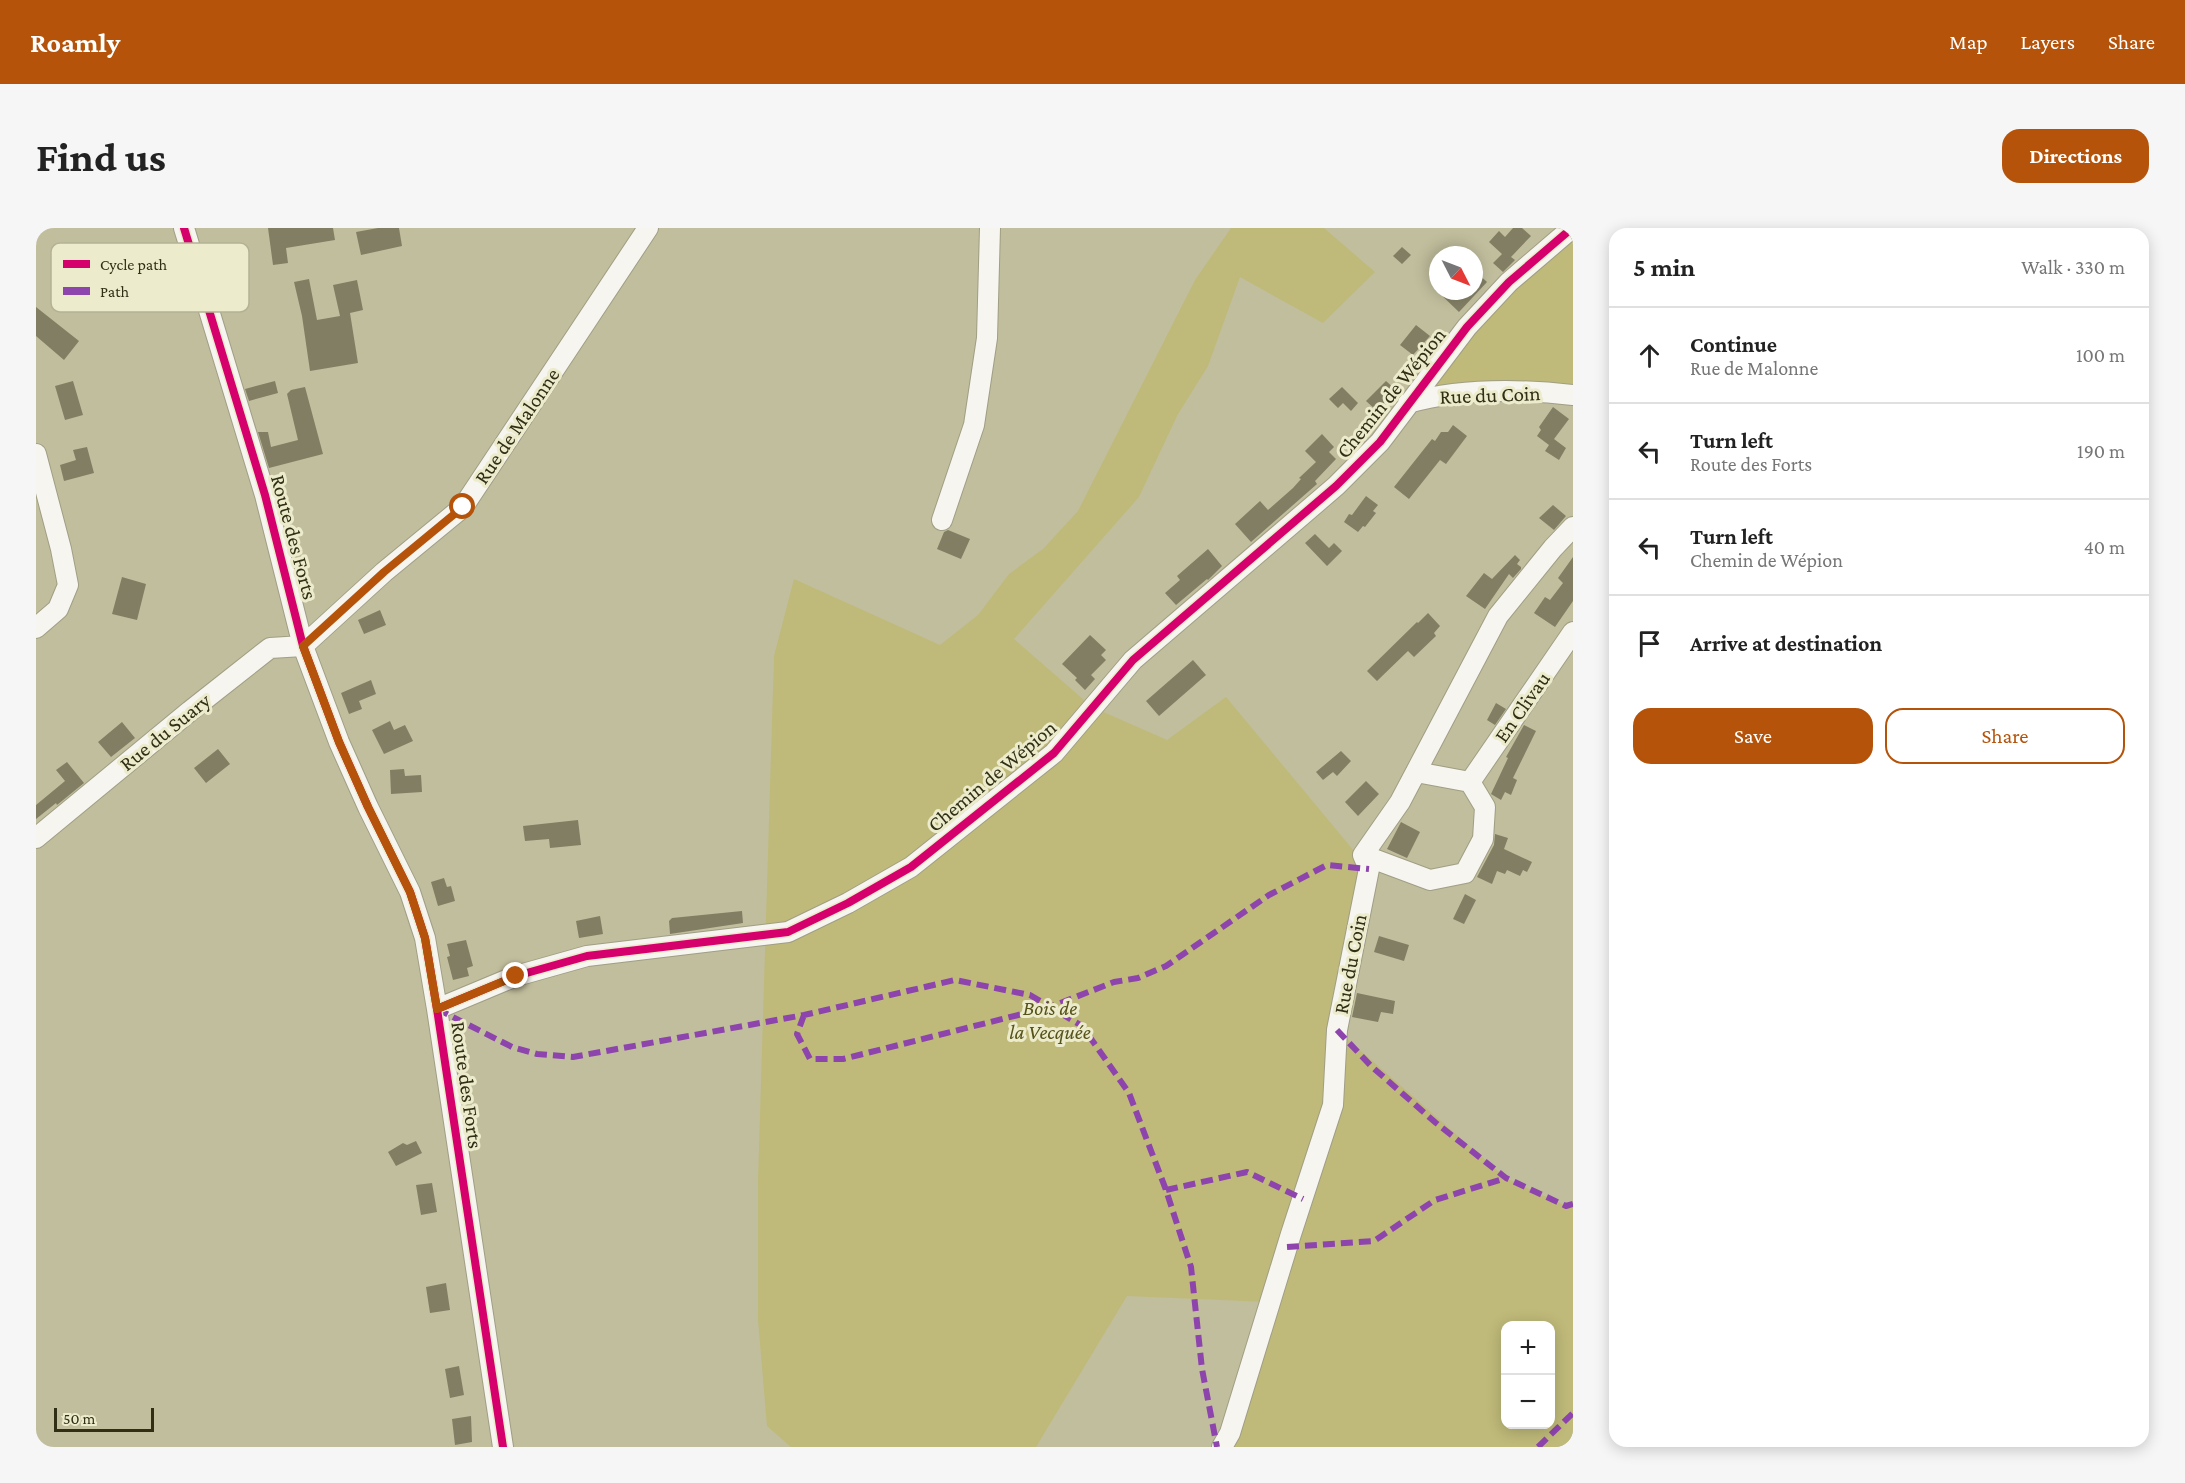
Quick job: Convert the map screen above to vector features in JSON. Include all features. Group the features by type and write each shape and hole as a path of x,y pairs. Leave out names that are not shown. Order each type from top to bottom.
{"street":[{"name":"Route des Forts","path":"184,228 189,243"},
{"name":"Rue de Malonne","path":"303,646 384,572 463,507 648,228"},
{"path":"942,520 974,425 987,338 990,228"},
{"name":"Chemin de Wépion","path":"437,1009 516,976 587,956 788,932 848,903 911,867 1054,753 1133,660 1336,486 1380,442 1467,327 1509,282 1572,228"},
{"name":"Route des Forts","path":"209,312 265,495 303,646 339,742 410,892 425,938 503,1447"},
{"name":"Rue du Coin","path":"1408,404 1427,398 1505,391 1573,395"},
{"path":"36,454 68,585 58,609 36,628"},
{"path":"1416,772 1470,782 1485,807 1483,839 1466,873 1430,880 1363,855 1400,802 1498,616 1552,548 1573,527"},
{"name":"En Clivau","path":"1470,782 1573,632"},
{"name":"Rue du Suary","path":"36,838 270,648 303,646"},
{"name":"Rue du Coin","path":"1222,1447 1230,1433 1333,1105 1337,1030 1369,869 1363,855"}],"green space":[{"name":"Bois de la Vecquée","path":"1231,228 1324,228 1375,272 1323,323 1240,277 1208,366 1178,414 1139,497 1014,639 1092,707 1167,740 1226,697 1369,869 1337,1030 1506,1178 1566,1206 1573,1204 1573,1447 1220,1447 1268,1302 1127,1296 1036,1447 791,1447 767,1426 758,1320 758,1181 774,656 794,579 940,645 978,615 1009,574 1043,549 1078,511 1195,280"},
{"path":"1573,228 1573,396 1427,398 1467,327"}],"building":[{"path":"268,228 333,228 335,240 286,248 288,263 273,265"},
{"path":"378,228 399,228 402,246 361,255 356,232"},
{"path":"1513,228 1522,228 1531,236 1511,257 1515,260 1503,272 1493,263 1502,254 1489,242 1499,231 1505,237"},
{"path":"1402,247 1411,255 1402,264 1393,256"},
{"path":"309,279 317,320 340,316 333,285 357,280 363,310 350,313 358,363 310,371 302,316 294,282"},
{"path":"1446,300 1470,300 1459,312"},
{"path":"36,307 79,341 64,360 36,336"},
{"path":"1416,325 1430,336 1413,355 1400,345"},
{"path":"73,381 83,415 65,420 55,386"},
{"path":"275,381 278,393 249,401 245,389"},
{"path":"1386,381 1396,390 1377,411 1366,401"},
{"path":"305,387 323,454 269,468 258,432 268,432 271,447 298,440 287,394 291,390"},
{"path":"1342,387 1358,403 1351,411 1343,403 1338,408 1329,399"},
{"path":"1553,407 1569,419 1554,439 1566,448 1559,460 1545,451 1549,445 1537,436 1541,430 1539,427"},
{"path":"1453,425 1467,436 1446,464 1440,460 1409,499 1394,487 1432,439 1435,441 1441,432 1448,432"},
{"path":"1322,434 1334,447 1329,452 1336,459 1315,481 1317,484 1251,542 1235,524 1260,501 1268,510 1293,488 1301,479 1299,478 1316,462 1305,451"},
{"path":"87,447 94,473 64,481 60,465 76,460 73,450"},
{"path":"1366,496 1378,505 1373,511 1376,513 1358,532 1344,522"},
{"path":"1553,505 1566,516 1554,530 1539,518"},
{"path":"948,530 970,539 961,559 937,549 944,532"},
{"path":"1315,534 1329,548 1334,543 1342,551 1327,566 1305,543"},
{"path":"1208,549 1222,566 1176,605 1165,593 1180,580 1177,576"},
{"path":"1515,555 1520,560 1517,564 1521,569 1513,578 1509,574 1485,609 1466,596 1484,573 1492,579"},
{"path":"1573,557 1573,601 1555,627 1534,613 1545,597 1550,600 1563,583 1558,578"},
{"path":"122,577 146,584 137,620 112,614"},
{"path":"380,610 386,625 364,634 358,620"},
{"path":"1428,613 1440,626 1434,633 1436,636 1414,657 1408,651 1377,681 1367,671"},
{"path":"1090,635 1106,650 1101,655 1106,660 1091,675 1095,679 1085,690 1075,680 1077,678 1062,664"},
{"path":"1193,660 1206,675 1159,716 1146,701"},
{"path":"371,680 376,694 359,701 362,709 349,714 341,693"},
{"path":"1496,703 1506,709 1495,725 1487,720"},
{"path":"390,721 394,730 405,725 413,741 384,754 372,730"},
{"path":"122,722 135,738 111,757 98,742"},
{"path":"1524,725 1536,731 1513,778 1517,780 1511,795 1505,792 1501,800 1491,794 1508,758 1506,757"},
{"path":"218,749 230,764 206,783 194,768"},
{"path":"1341,751 1351,761 1337,776 1333,772 1323,780 1316,772"},
{"path":"67,762 84,783 36,819 36,805 65,781 56,770"},
{"path":"404,769 405,776 421,775 422,792 391,794 390,770"},
{"path":"1366,781 1379,794 1358,816 1345,802"},
{"path":"578,820 581,845 550,848 549,839 525,841 523,826"},
{"path":"1401,822 1420,832 1407,858 1387,849"},
{"path":"1495,834 1508,838 1504,849 1532,862 1527,872 1523,870 1520,876 1507,870 1505,874 1497,871 1492,884 1477,877 1494,845"},
{"path":"444,878 447,887 451,886 455,901 438,906 431,882"},
{"path":"1465,894 1476,900 1464,924 1453,919"},
{"path":"742,911 743,923 670,934 669,921 672,918"},
{"path":"600,916 603,934 579,938 576,921"},
{"path":"1379,936 1409,945 1404,961 1374,952"},
{"path":"466,940 473,966 467,968 469,976 453,980 447,957 450,956 447,944"},
{"path":"1357,993 1395,1001 1393,1014 1381,1012 1378,1022 1352,1017"},
{"path":"416,1141 422,1153 396,1166 388,1152 403,1143 407,1145"},
{"path":"432,1183 437,1212 421,1215 416,1185"},
{"path":"446,1283 450,1310 430,1313 426,1287"},
{"path":"459,1366 464,1395 450,1398 445,1369"},
{"path":"471,1416 472,1442 455,1445 452,1419"}],"marked path":[{"path":"804,1015 797,1034 810,1059 843,1059 1050,1007 1114,982 1138,978 1166,966 1269,895 1327,865 1369,869"},
{"path":"437,1009 512,1047 537,1054 573,1057 804,1015 955,980 1030,995 1082,1026 1129,1093 1166,1190 1191,1267 1202,1369 1217,1447"},
{"path":"1337,1030 1371,1066 1436,1123 1506,1178 1566,1206 1573,1204"},
{"path":"1166,1190 1247,1172 1303,1199"},
{"path":"1287,1247 1374,1241 1435,1200 1506,1178"},
{"path":"1538,1447 1573,1413"}],"cycle path":[{"path":"184,228 189,243"},
{"path":"437,1009 516,976 587,956 788,932 848,903 911,867 1054,753 1133,660 1336,486 1380,442 1467,327 1509,282 1572,228"},
{"path":"209,312 265,495 303,646 339,742 410,892 425,938 503,1447"}],"route":[{"path":"463,507 384,572 303,646 339,742 410,892 425,938 437,1009 516,976"}]}
